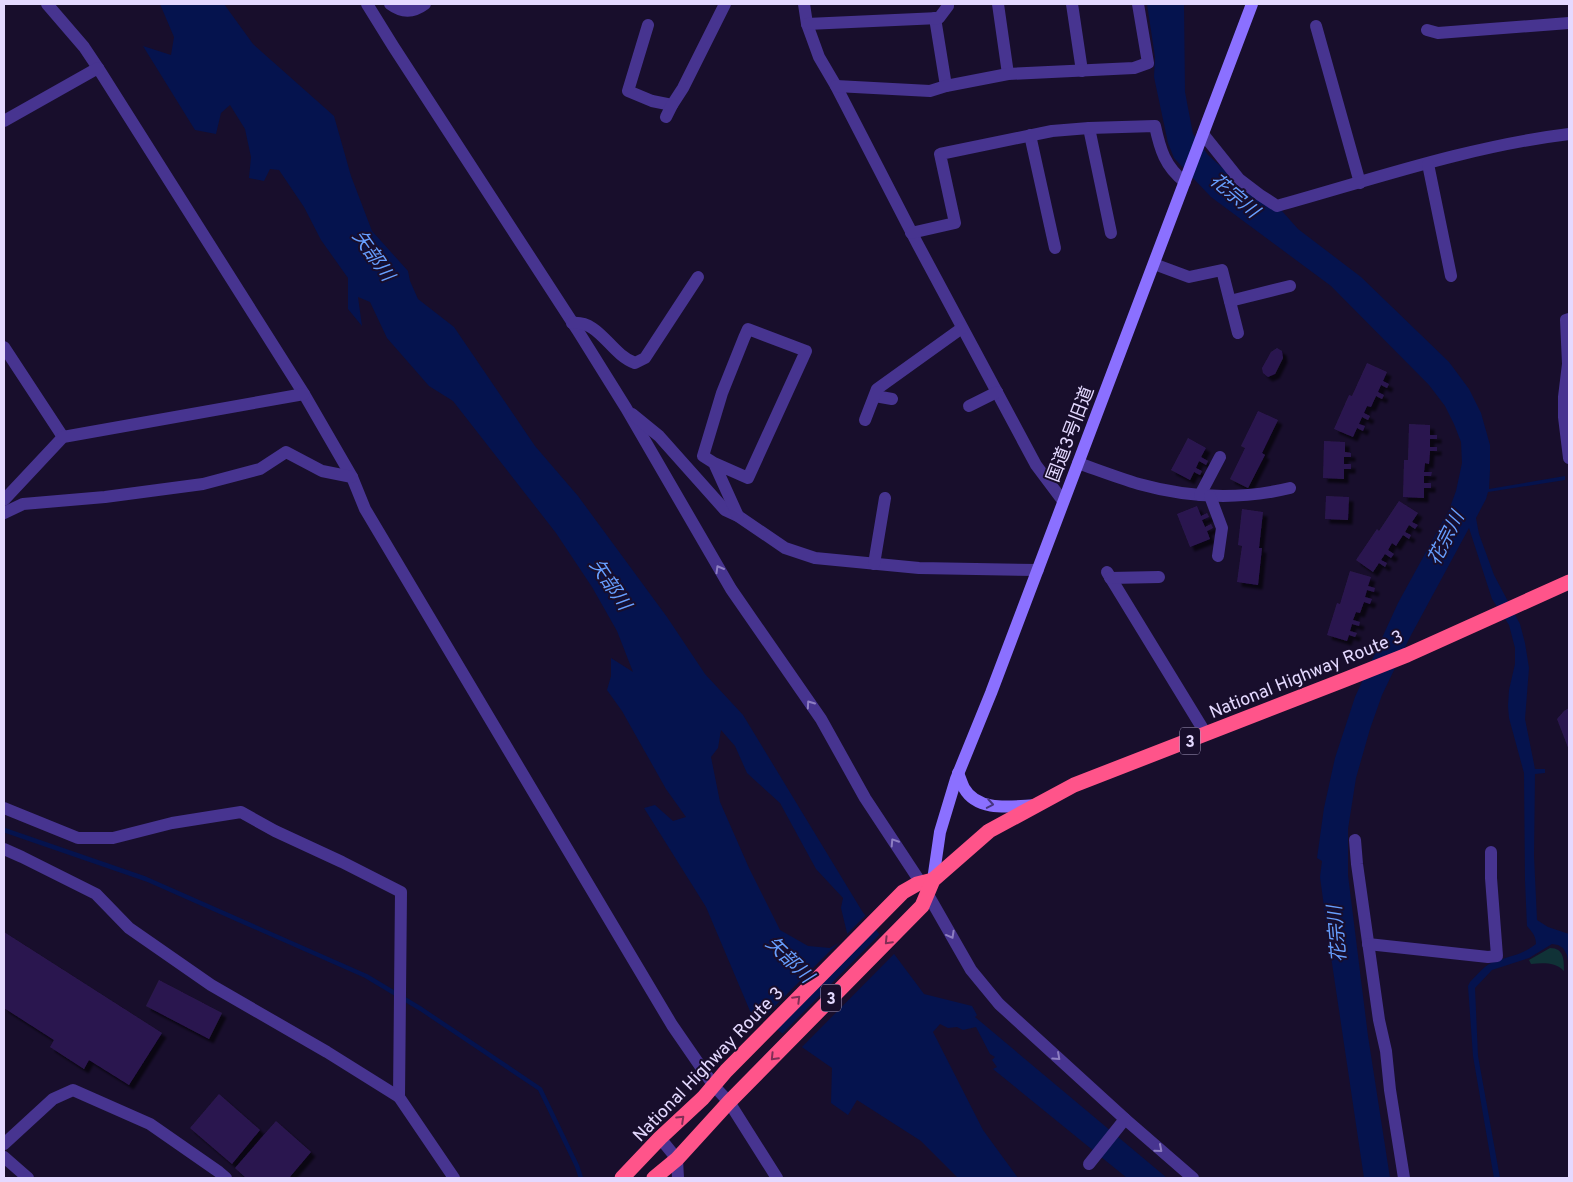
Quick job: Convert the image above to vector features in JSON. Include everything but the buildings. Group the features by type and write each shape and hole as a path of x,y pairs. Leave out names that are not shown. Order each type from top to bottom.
{"highway":[{"name":"National Highway Route 3","path":"654,1178 677,1160 728,1102 741,1091 926,890 989,831 1074,785 1406,655 1569,582"},
{"name":"National Highway Route 3","path":"622,1178 660,1138 703,1098 726,1071 903,892 916,884 926,890"}],"street":[{"path":"47,4 84,46 304,394 352,477 365,509 672,1025 714,1086 728,1102 777,1178"},
{"path":"367,4 626,408 731,589 821,720 865,798 926,890 971,970 999,1004 1193,1178"},
{"path":"390,4 398,10 411,11 425,4"},
{"path":"666,117 726,4"},
{"path":"804,4 807,24 820,57 1036,466 1063,501"},
{"path":"807,24 939,18 948,4"},
{"path":"998,4 1008,74"},
{"path":"1072,4 1082,71"},
{"path":"836,86 930,91 1008,74 1134,68 1148,63 1138,4"},
{"name":"国道3号旧道","path":"926,890 940,832 958,774 1038,570 1252,4"},
{"path":"935,18 946,86"},
{"path":"1427,30 1438,33 1569,22"},
{"path":"648,25 628,91 652,101 672,105"},
{"path":"1316,26 1360,183"},
{"path":"4,121 98,68"},
{"path":"912,233 955,224 940,154 1052,131 1155,126 1160,147 1173,173 1186,180"},
{"path":"1089,128 1111,233"},
{"path":"1202,136 1239,179 1277,206 1428,164 1529,139 1569,134"},
{"path":"1030,136 1055,248"},
{"path":"1428,164 1451,276"},
{"path":"1154,264 1189,277 1222,270 1238,332"},
{"path":"572,323 580,322 590,325 626,360 635,363 644,358 698,277"},
{"path":"1230,300 1290,286"},
{"path":"1569,319 1566,320 1568,364 1564,397 1564,417 1569,458"},
{"path":"865,420 877,389 962,328"},
{"path":"714,463 748,478 806,351 748,329 722,393 703,456 714,463 738,516"},
{"path":"4,347 63,437"},
{"path":"970,406 996,392"},
{"path":"4,500 63,437 304,394"},
{"path":"875,396 892,399"},
{"path":"626,408 659,436 725,510 738,516 785,548 816,558 919,568 1038,570"},
{"path":"4,512 22,504 105,497 203,484 260,469 286,452 322,471 352,477"},
{"path":"1218,556 1222,528 1205,495 1220,457"},
{"path":"1078,464 1140,484 1182,493 1219,496 1270,492 1290,488"},
{"path":"874,564 885,498"},
{"path":"1159,577 1108,575 1206,734"},
{"path":"958,774 965,790 974,799 983,804 1002,806 1037,805"},
{"path":"4,808 78,838 113,838 172,823 240,812 275,832 342,862 401,892 399,1096"},
{"path":"1355,840 1378,1020 1386,1051 1390,1090 1404,1178"},
{"path":"4,850 96,894 129,928 211,985 399,1096 454,1178"},
{"path":"1368,944 1488,957 1497,956 1491,852"},
{"path":"1491,867 1504,866"},
{"path":"4,1144 52,1100 73,1090 150,1124 226,1178"},
{"path":"1089,1164 1125,1119"},
{"path":"660,1138 677,1160 678,1178"},
{"path":"4,1157 28,1178"}],"green space":[{"path":"1550,948 1561,952 1564,971 1544,963 1531,964 1529,960"}],"water":[{"name":"矢部川","path":"160,4 224,4 253,44 334,116 351,176 372,231 408,271 418,299 454,327 535,446 578,496 667,617 705,674 743,715 862,911 924,994 972,1006 977,1015 975,1017 1167,1178 1127,1178 993,1069 997,1067 992,1060 995,1057 990,1054 976,1027 963,1030 957,1027 948,1028 940,1024 933,1032 983,1130 1018,1178 958,1178 921,1141 857,1100 848,1115 831,1103 832,1068 750,1011 706,907 644,808 655,805 673,821 686,817 666,789 622,711 607,690 611,676 611,658 633,672 617,631 592,587 556,533 453,401 429,386 387,338 370,302 358,297 362,326 348,309 348,278 321,240 304,207 279,170 270,169 264,181 249,178 251,157 245,129 230,105 221,113 216,134 195,130 143,46 171,55 174,37","holes":["721,730 735,746 747,773 780,803 816,869 843,898 841,908 848,937 830,948 808,946 780,930 749,868 720,802 711,757 718,748"]},
{"name":"花宗川","path":"1147,4 1184,4 1185,92 1193,134 1208,155 1236,180 1282,211 1298,229 1361,277 1449,362 1469,389 1481,413 1490,445 1489,489 1565,476 1565,480 1488,492 1476,518 1479,534 1494,575 1520,624 1529,668 1525,719 1535,769 1545,769 1545,773 1535,774 1534,856 1537,920 1548,927 1569,934 1569,967 1567,955 1563,948 1552,944 1529,958 1492,970 1475,988 1478,1056 1500,1178 1494,1178 1473,1056 1468,986 1488,964 1520,953 1536,944 1536,941 1527,926 1524,773 1509,718 1508,706 1509,690 1515,664 1515,648 1509,625 1492,599 1469,528 1410,637 1382,695 1356,778 1348,829 1348,875 1368,1036 1390,1178 1364,1178 1320,877 1322,861 1317,858 1324,808 1335,758 1355,697 1398,603 1449,510 1456,491 1462,463 1461,442 1445,406 1429,385 1331,286 1211,197 1174,158 1168,143 1154,77 1155,57"}],"pier":[{"path":"867,914 877,927 773,1030 760,1021"},
{"path":"881,933 896,952 800,1049 781,1035"}],"waterway":[{"path":"4,830 146,879 366,976 421,1009 540,1089 581,1178"}]}
